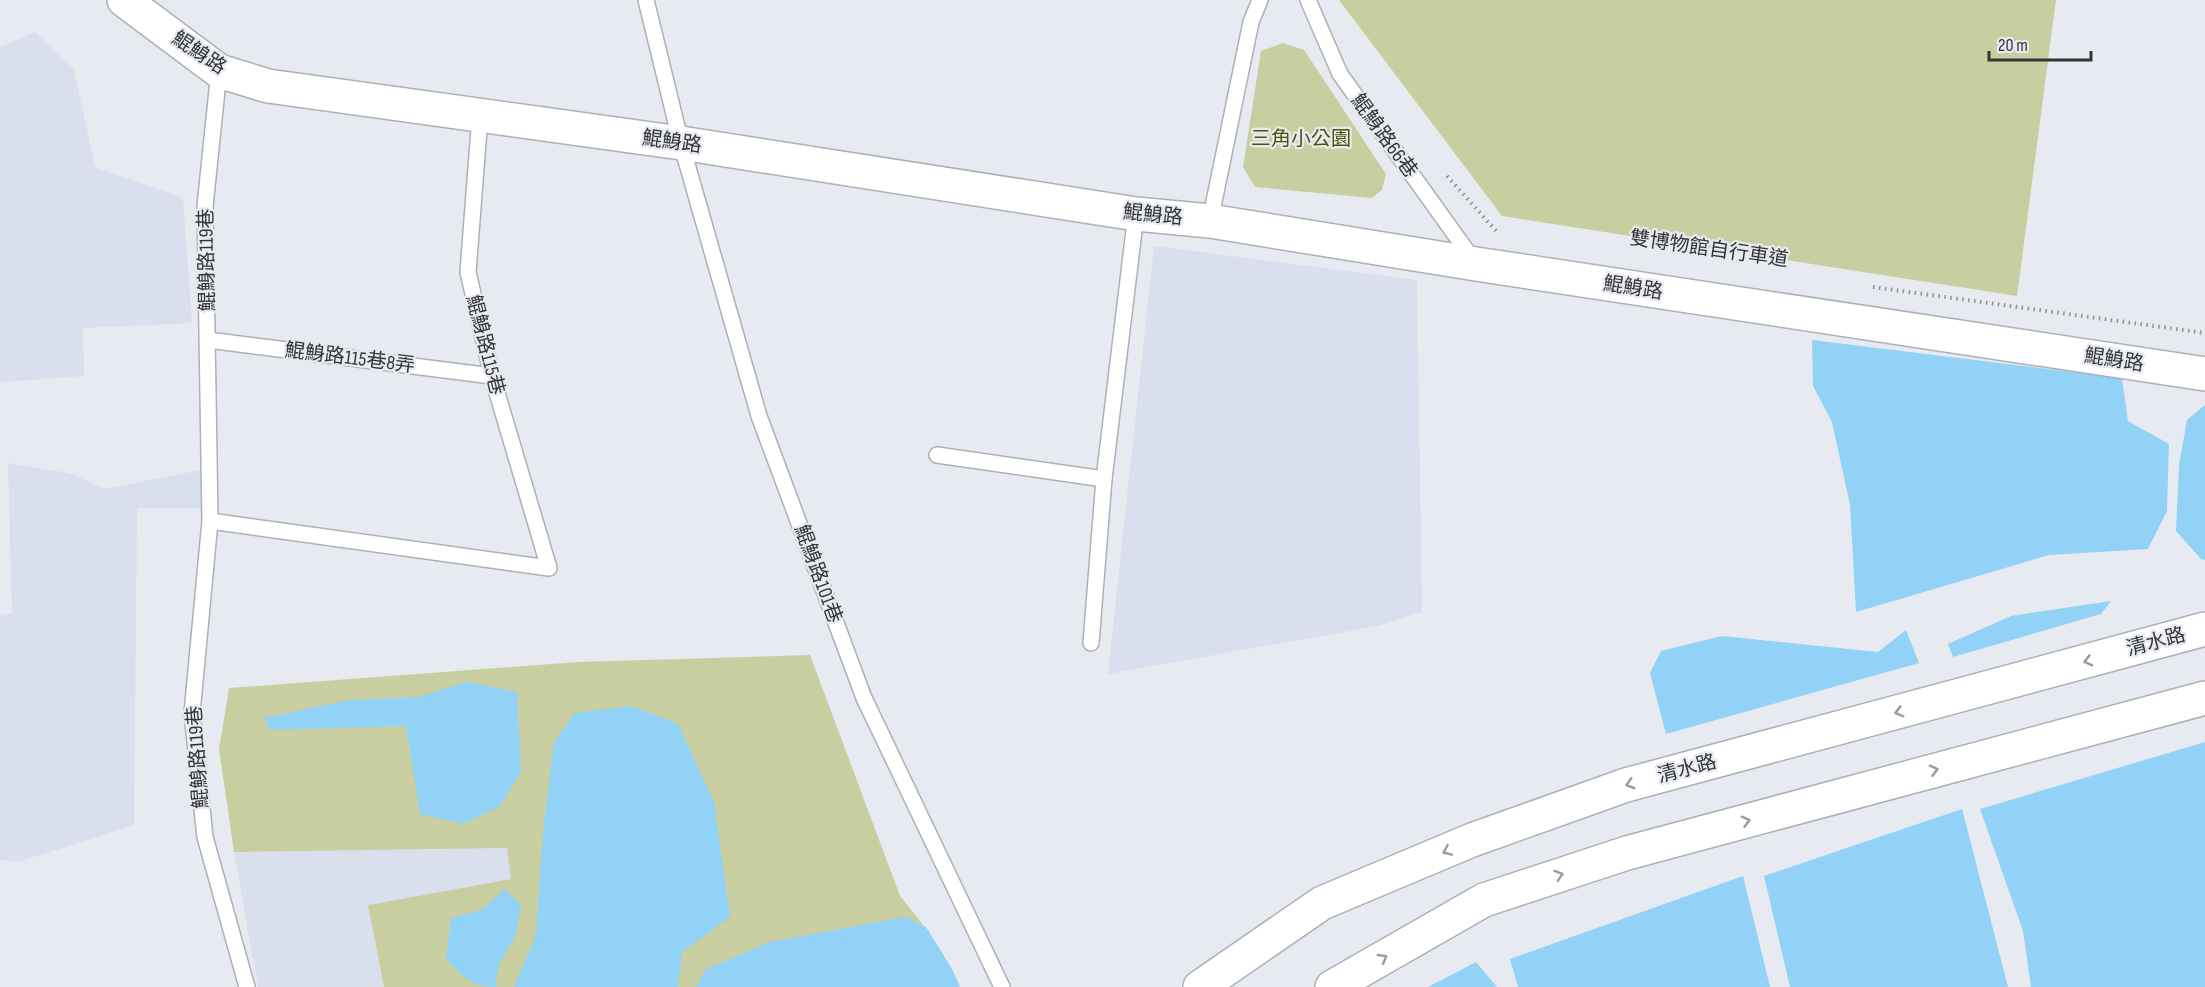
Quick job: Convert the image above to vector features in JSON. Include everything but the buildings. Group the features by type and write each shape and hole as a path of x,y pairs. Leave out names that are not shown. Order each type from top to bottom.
{"street":[{"name":"鯤鯓路","path":"124,0 219,71 268,86 681,143 1136,214 1210,221 1476,264 2205,374"},
{"name":"清水路","path":"1200,987 1322,903 1472,840 1626,785 2205,629"},
{"path":"1332,987 1484,900 1627,853 2205,698"}],"lane":[{"name":"鯤鯓路101巷","path":"646,0 681,143 759,416 864,698 1002,987"},
{"path":"1210,221 1251,22 1260,0"},
{"name":"鯤鯓路66巷","path":"1308,0 1340,74 1476,264"},
{"name":"鯤鯓路119巷","path":"219,71 205,206 210,521 192,713 205,837 247,987"},
{"name":"鯤鯓路115巷","path":"210,521 549,568 492,376 468,272 480,116"},
{"path":"1091,643 1104,479 1136,214"},
{"name":"鯤鯓路115巷8弄","path":"208,340 492,376"},
{"path":"937,455 1104,479"}],"path":[{"path":"1441,170 1500,235"},
{"path":"1864,285 2205,333"}],"shaded area":[{"path":"35,32 74,69 95,167 183,198 192,323 83,328 84,376 0,382 0,47"},
{"path":"1154,246 1417,280 1422,612 1378,626 1108,674"},
{"path":"8,463 69,473 105,489 201,470 202,508 137,508 134,825 18,862 0,860 0,616 12,614"},
{"path":"507,848 512,879 368,905 384,987 258,987 234,852"}],"green space":[{"path":"1339,0 2056,0 2017,296 1502,216"},
{"name":"三角小公園","path":"1283,43 1304,50 1386,174 1382,190 1372,198 1255,187 1243,167 1261,51"},
{"path":"810,655 900,896 933,940 960,987 384,987 368,905 511,879 507,848 234,852 219,749 229,688 578,662"}],"water":[{"path":"1812,340 2122,378 2128,421 2169,444 2167,511 2148,549 2049,555 1856,612 1850,505 1832,422 1813,386"},
{"path":"2205,405 2205,560 2201,559 2176,531 2179,465 2187,420"},
{"path":"2111,601 2101,614 1953,657 1948,644 2011,616"},
{"path":"1906,630 1919,663 1666,734 1650,673 1661,651 1722,636 1878,652"},
{"path":"467,682 517,692 521,772 499,807 463,824 420,814 406,726 271,730 263,718 349,700 418,697"},
{"path":"631,706 678,724 714,802 730,917 682,952 678,987 514,987 536,935 543,832 554,742 575,713"},
{"path":"2205,742 2205,987 2031,987 2023,931 1980,809"},
{"path":"1962,809 2008,987 1790,987 1764,876"},
{"path":"1743,876 1770,987 1518,987 1510,959"},
{"path":"504,889 521,904 516,935 498,966 496,987 473,983 446,959 451,918 484,909"},
{"path":"905,917 926,927 952,969 960,987 696,987 705,970 769,942"},
{"path":"1476,962 1497,987 1428,987"}]}
